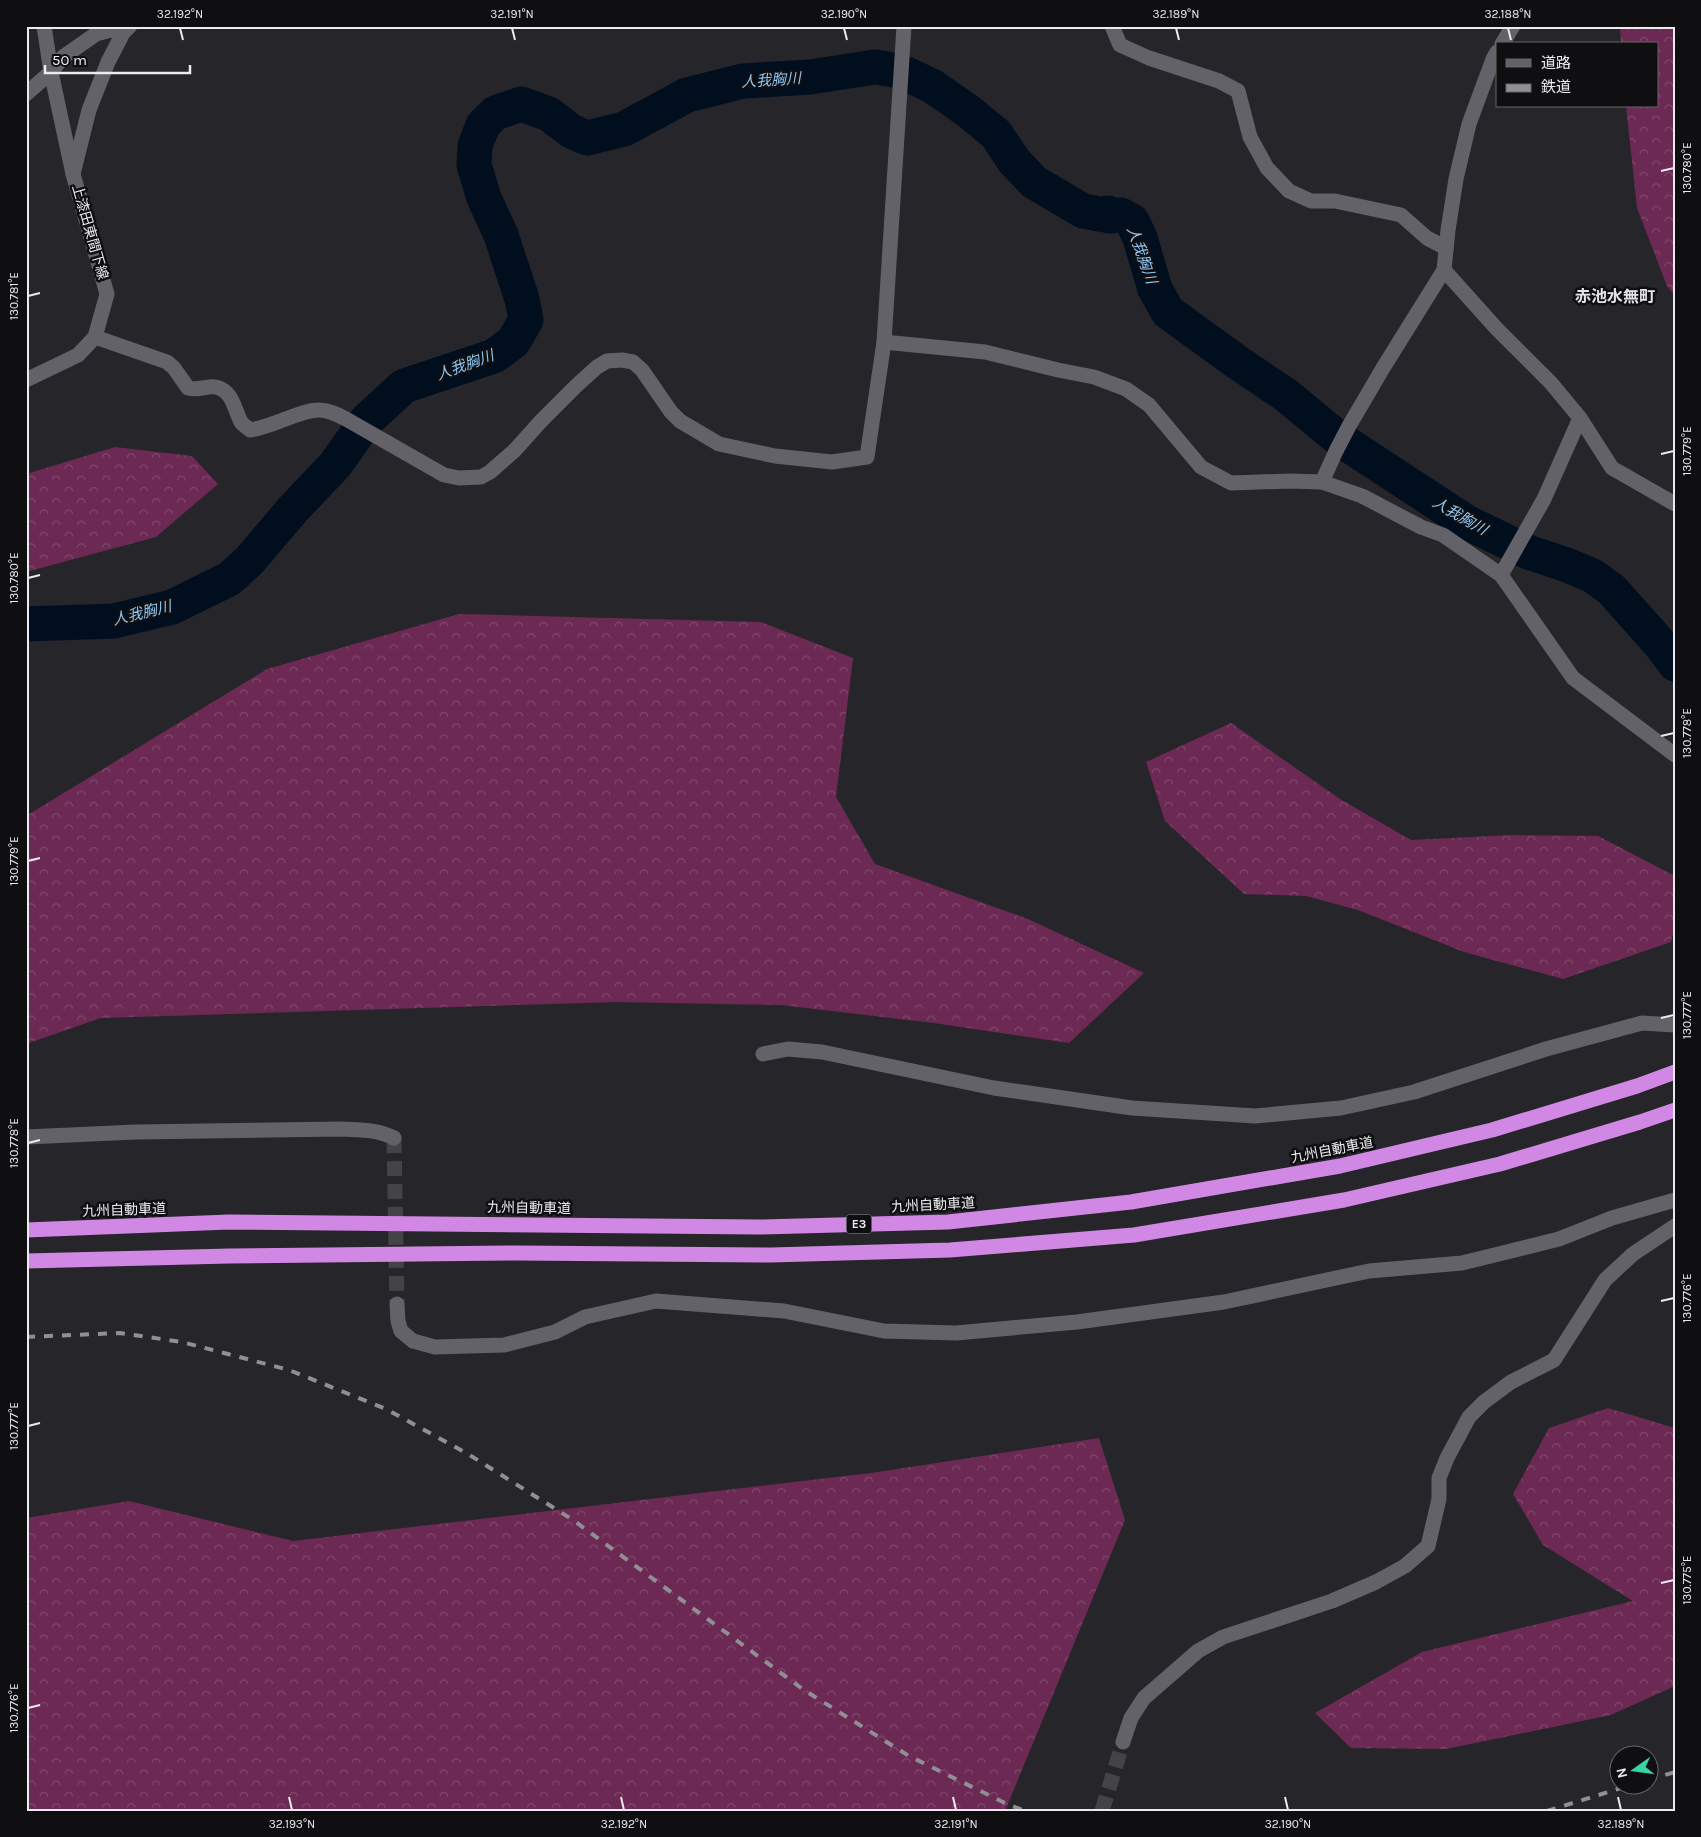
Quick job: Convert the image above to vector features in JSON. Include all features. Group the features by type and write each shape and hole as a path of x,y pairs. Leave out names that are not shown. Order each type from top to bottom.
{"highway":[{"name":"九州自動車道","path":"26,1230 229,1222 760,1227 948,1222 1131,1202 1340,1166 1492,1130 1637,1086 1675,1072"},
{"name":"E3","path":"26,1261 230,1256 771,1255 950,1250 1134,1235 1344,1200 1500,1164 1675,1110"}],"street":[{"path":"44,26 51,72 73,174"},
{"path":"95,337 167,362 174,368 188,388 196,390 214,386 224,390 230,397 242,423 250,430 262,428 307,412 319,410 330,412 346,418 444,475 470,478 481,477 490,472 515,450 576,386 597,367 607,361 614,360 634,362 680,422 719,444 775,456 832,462 867,457 884,342 904,26"},
{"path":"1112,26 1120,45 1149,58 1219,81 1238,91 1250,137 1267,168 1289,191 1311,201 1335,200 1401,215 1427,238 1446,248"},
{"path":"1503,42 1513,26"},
{"path":"26,94 51,72 62,56 96,34 111,30 127,30"},
{"name":"上漆田東間下線","path":"26,380 78,355 95,337 107,294 73,174 88,110 108,62 127,30"},
{"path":"1322,482 1354,418 1444,270 1456,179 1469,124 1496,54"},
{"path":"1444,270 1496,328 1551,383 1580,418 1612,468 1675,504"},
{"path":"884,342 985,352 1094,377 1126,389 1149,406 1201,467 1231,483 1322,482 1362,496 1443,536 1501,574 1573,678 1675,755"},
{"path":"1501,574 1544,499 1580,418"},
{"path":"763,1054 788,1050 822,1052 994,1088 1132,1108 1255,1116 1341,1108 1414,1092 1546,1050 1642,1023 1675,1025"},
{"path":"26,1137 136,1132 342,1129 374,1130 384,1132 394,1138"},
{"path":"397,1304 398,1321 401,1331 413,1341 435,1347 504,1345 555,1332 585,1317 656,1301 784,1311 884,1330 956,1333 1077,1322 1224,1302 1369,1271 1462,1263 1559,1239 1612,1218 1675,1200"},
{"path":"1122,1742 1131,1718 1144,1698 1198,1651 1223,1637 1332,1600 1376,1582 1405,1566 1428,1546 1439,1499 1439,1478 1469,1417 1484,1402 1511,1382 1554,1360 1605,1280 1632,1254 1675,1226"}],"green space":[{"path":"1620,26 1675,26 1675,296 1667,286 1637,208 1626,108 1658,108 1658,42 1621,42"},
{"path":"115,447 192,456 218,484 156,537 26,572 26,474"},
{"path":"459,614 761,622 853,658 836,797 875,864 1028,919 1144,973 1069,1043 934,1023 781,1005 616,1002 101,1018 26,1044 26,816 267,669"},
{"path":"1231,723 1340,799 1411,840 1513,835 1598,836 1675,876 1675,925 1671,942 1563,979 1464,952 1358,910 1306,896 1244,894 1165,821 1146,762"},
{"path":"1608,1408 1675,1428 1675,1686 1611,1715 1446,1749 1351,1748 1315,1713 1422,1652 1633,1601 1543,1545 1513,1494 1549,1428"},
{"path":"1099,1438 1125,1520 1005,1811 26,1811 26,1518 129,1501 293,1541 871,1473"}],"waterway":[{"name":"人我胸川","path":"26,624 114,621 172,607 229,579 249,561 295,507 335,465 367,420 404,386 494,356 513,342 526,320 522,299 501,235 484,198 474,165 475,146 483,125 495,113 521,104 549,114 571,131 587,138 624,129 687,95 743,81 810,77 875,67 900,71 932,86 968,111 996,134 1014,161 1034,182 1083,211 1105,215 1108,213 1110,216 1121,215 1132,221 1140,238 1155,289 1168,312 1286,395 1338,438 1466,522 1528,552 1593,576 1612,590 1661,645 1675,664"}],"tunnel":[{"path":"394,1138 397,1304"},
{"path":"1102,1811 1123,1742"}],"railway":[{"path":"26,1337 120,1333 182,1342 289,1370 386,1409 468,1454 573,1520 804,1690 909,1756 1025,1811"},
{"path":"1658,1777 1675,1772"},
{"path":"1547,1811 1608,1792"}],"district":[{"name":"赤池水無町","path":"1615,296"}]}
